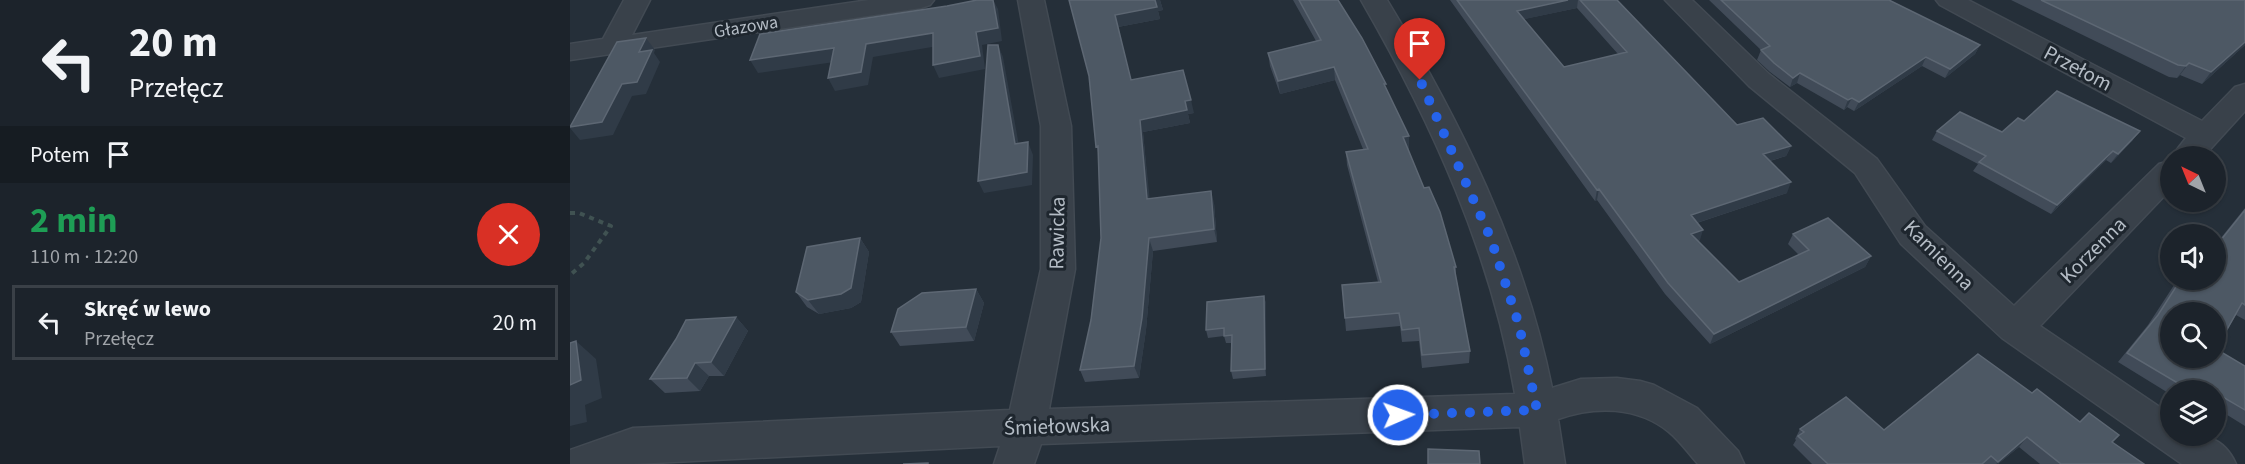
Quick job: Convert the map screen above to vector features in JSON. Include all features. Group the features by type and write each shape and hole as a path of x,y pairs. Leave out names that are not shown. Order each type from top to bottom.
{"street":[{"path":"612,47 637,0"},
{"name":"Głazowa","path":"570,52 921,0"},
{"name":"Rawicka","path":"1014,464 1026,427 1059,269 1056,126 1031,0"},
{"path":"1374,0 1411,61 1491,239 1519,325 1537,410 1545,464"},
{"name":"Kamienna","path":"1678,0 1759,80 1866,166 1913,235 2015,328 2160,427"},
{"name":"Przełom","path":"1949,0 2197,146"},
{"path":"2197,146 2245,93"},
{"name":"Korzenna","path":"2015,328 2160,182"},
{"name":"Śmiełowska","path":"581,464 633,446 1026,427 1537,410 1581,395 1617,394 1641,397 1683,420 1724,464"},
{"name":"Kamienna","path":"2188,446 2216,464"}],"path":[{"path":"570,213 579,213 611,226 584,263 570,275"}],"building":[{"path":"977,0 993,0 998,28 976,32 980,56 933,65 933,33 866,44 861,72 828,78 834,48 750,60 760,34"},
{"path":"1069,0 1155,0 1157,7 1115,15 1131,80 1183,70 1191,100 1185,101 1187,110 1140,120 1147,199 1211,191 1214,229 1149,238 1142,318 1134,366 1080,370 1091,320 1101,238 1098,146 1096,147 1089,76"},
{"path":"1299,0 1338,0 1362,38 1386,84 1384,84 1409,136 1403,137 1424,188 1429,187 1440,212 1456,267 1454,267 1470,351 1422,355 1419,328 1402,330 1399,313 1345,318 1342,285 1381,282 1346,152 1368,149 1334,67 1278,81 1268,53 1321,40"},
{"path":"1457,0 1568,0 1517,11 1564,67 1627,52 1580,0 1617,0 1737,125 1763,118 1791,146 1763,154 1791,182 1691,215 1703,230 1691,234 1739,282 1809,250 1793,234 1828,218 1871,256 1714,334 1668,283"},
{"path":"1721,0 1889,0 1980,45 1950,69 1926,57 1859,102 1852,98 1848,100 1800,73 1793,78 1761,50 1770,46"},
{"path":"2041,0 2245,0 2245,42 2211,72 2189,63 2186,66 2178,65"},
{"path":"646,38 639,52 652,50 637,82 622,84 602,122 570,127 617,42"},
{"path":"988,45 998,45 1015,144 1028,142 1027,172 978,181"},
{"path":"2057,91 2140,131 2118,154 2113,151 2057,205 1979,162 1986,156 1937,131 1960,112 2002,132 2018,118 2024,121"},
{"path":"2245,210 2245,305 2242,303 2226,331 2226,302 2166,302 2174,290 2226,290 2226,234"},
{"path":"860,238 851,288 841,294 808,300 796,292 807,247"},
{"path":"976,289 966,327 891,332 898,309 922,293"},
{"path":"1264,296 1265,369 1231,371 1232,335 1224,336 1224,328 1206,330 1207,302"},
{"path":"2160,312 2160,368 2226,368 2226,355 2245,366 2245,410 2226,399 2226,380 2173,380 2127,353"},
{"path":"736,317 711,362 695,363 687,378 650,379 686,320"},
{"path":"576,341 581,380 570,385 570,343"},
{"path":"1978,354 2032,393 2037,389 2080,422 2089,413 2119,435 2112,442 2144,464 2061,464 2027,437 1998,462 1991,456 1982,464 1828,464 1798,436 1804,432 1800,429 1846,397 1884,430"},
{"path":"1428,449 1479,451 1480,464 1428,464"}],"route":[{"path":"1398,415 1537,410 1519,325 1491,239 1420,80"}]}
